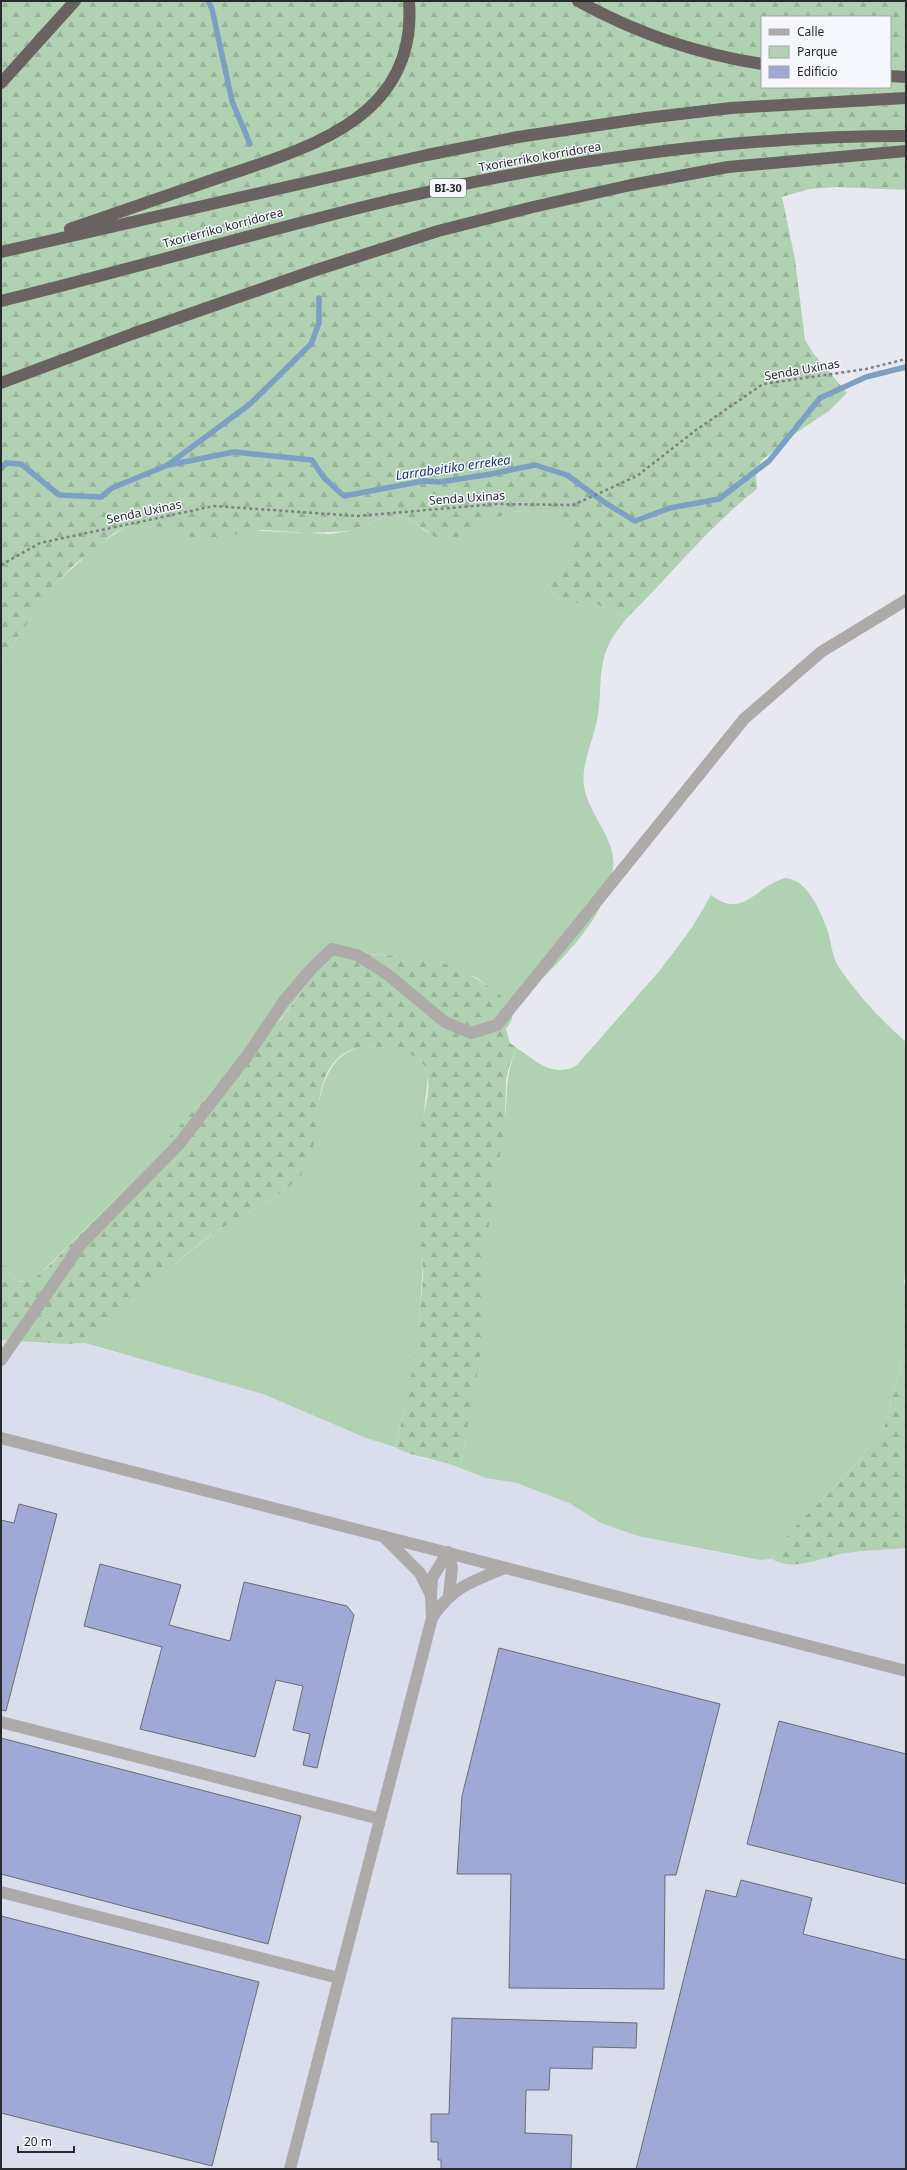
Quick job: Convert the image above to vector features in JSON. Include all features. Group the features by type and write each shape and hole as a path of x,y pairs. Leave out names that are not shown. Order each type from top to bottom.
{"highway":[{"path":"1,83 75,1"},
{"path":"6,251 289,154 336,133 355,122 373,105 389,86 406,48 410,16 409,1"},
{"path":"578,1 616,21 678,45 716,56 761,64"},
{"path":"891,76 906,77"},
{"name":"Txorierriko korridorea","path":"6,251 427,155 518,137 646,118 732,108 906,98"},
{"name":"Txorierriko korridorea","path":"1,301 330,215 466,184 548,168 732,144 818,138 906,136"},
{"path":"1,383 132,334 313,271 438,231 533,207 631,185 728,167 906,151"}],"street":[{"path":"1,1360 81,1244 179,1144 247,1056 284,1001 313,967 332,950 357,955 387,974 445,1022 471,1033 497,1025 744,719 821,652 906,600"},
{"path":"1,1438 906,1671"},
{"path":"384,1536 420,1573 431,1595"},
{"path":"290,2169 432,1618 432,1578 448,1552"},
{"path":"448,1552 452,1568 449,1595"},
{"path":"432,1618 442,1602 463,1585 506,1568"},
{"path":"1,1722 380,1819"},
{"path":"1,1892 339,1978"}],"path":[{"name":"Senda Uxinas","path":"1,565 40,543 214,506 358,516 496,504 573,505 637,476 696,430 762,384 866,368 906,359"}],"shaded area":[{"path":"1,1340 66,1344 85,1343 199,1374 263,1394 366,1438 395,1447 423,1459 446,1462 460,1468 517,1483 571,1504 601,1523 657,1540 743,1557 772,1559 794,1564 846,1553 906,1548 906,2169 1,2169"}],"green space":[{"path":"1,1 906,1 906,190 836,187 810,189 782,197 795,259 805,340 813,353 847,393 829,411 793,435 761,461 756,475 757,489 722,519 627,618 594,603 575,603 560,599 553,593 546,582 563,569 569,560 572,551 568,526 563,516 551,507 537,506 501,516 460,536 448,540 435,537 411,520 398,516 385,517 350,531 308,533 263,530 207,539 191,537 160,527 137,525 125,527 114,533 74,565 56,583 1,661"},
{"path":"537,506 549,506 556,509 565,519 571,533 572,547 567,564 562,570 546,582 553,593 560,599 575,603 594,603 627,618 611,640 605,654 598,712 585,764 585,791 592,810 611,848 613,858 613,868 608,888 600,908 589,926 560,960 514,1006 477,978 441,962 415,957 352,953 311,975 302,992 272,1029 196,1107 118,1196 35,1279 24,1282 15,1278 1,1263 1,661 56,583 98,545 125,527 137,525 331,534 350,531 385,517 397,516 411,520 428,533 483,524 501,516"},
{"path":"785,878 800,884 812,897 824,921 835,959 840,969 871,1007 906,1042 906,1275 904,1281 902,1354 898,1379 891,1398 890,1408 884,1428 852,1469 790,1532 772,1559 760,1560 638,1536 601,1523 571,1504 517,1483 486,1478 460,1468 469,1414 482,1275 504,1125 508,1078 517,1048 538,1063 553,1069 569,1069 577,1065 661,969 691,929 711,895 722,902 732,904 741,903 775,882"},
{"path":"326,944 358,953 428,959 455,967 480,981 514,1006 512,1019 506,1029 510,1043 517,1048 510,1064 506,1080 505,1124 485,1250 483,1342 460,1468 444,1462 411,1454 395,1447 411,1378 422,1286 423,1264 416,1191 419,1138 428,1091 425,1067 420,1060 401,1051 378,1047 356,1048 348,1051 334,1062 326,1076 321,1092 313,1146 309,1162 301,1175 293,1184 273,1198 220,1229 196,1246 85,1343 66,1344 1,1340 1,1263 13,1277 21,1282 31,1281 48,1267 118,1196 196,1107 281,1019 302,992"},
{"path":"362,1047 392,1048 411,1054 425,1067 428,1076 416,1184 423,1265 418,1335 411,1385 395,1447 366,1438 263,1394 85,1343 111,1318 204,1241 220,1229 283,1192 292,1184 303,1171 311,1147 317,1112 326,1078 334,1064 346,1053"},
{"path":"906,1275 906,1548 847,1553 799,1564 781,1563 772,1559 790,1532 852,1469 884,1428 890,1408 891,1398 898,1379 902,1354 902,1298"}],"building":[{"path":"19,1504 57,1514 6,1711 1,1710 1,1520 14,1523"},
{"path":"100,1564 181,1585 169,1625 230,1641 244,1582 347,1606 354,1615 317,1768 303,1765 310,1734 293,1730 303,1686 276,1680 255,1757 140,1729 162,1647 84,1626"},
{"path":"499,1648 720,1704 676,1875 665,1875 664,1989 509,1988 511,1874 457,1874 462,1796"},
{"path":"779,1721 906,1754 906,1884 747,1844"},
{"path":"1,1738 301,1816 268,1944 1,1874"},
{"path":"741,1880 812,1898 803,1934 906,1960 906,2169 636,2169 706,1890 736,1897"},
{"path":"1,1916 259,1982 212,2166 1,2113"},
{"path":"452,2018 637,2023 636,2048 593,2047 592,2069 550,2068 549,2090 526,2090 525,2133 572,2135 571,2169 441,2169 441,2160 438,2160 438,2142 431,2142 431,2114 449,2114"}],"waterway":[{"path":"208,1 212,9 232,101 250,144"},
{"path":"169,464 250,404 311,344 319,323 319,298"},
{"name":"Larrabeitiko errekea","path":"1,469 6,463 21,464 59,495 101,497 112,488 168,465 234,452 312,460 324,478 344,496 424,481 440,482 535,465 567,475 604,502 635,521 670,508 719,499 769,461 820,398 866,377 906,367"}]}
